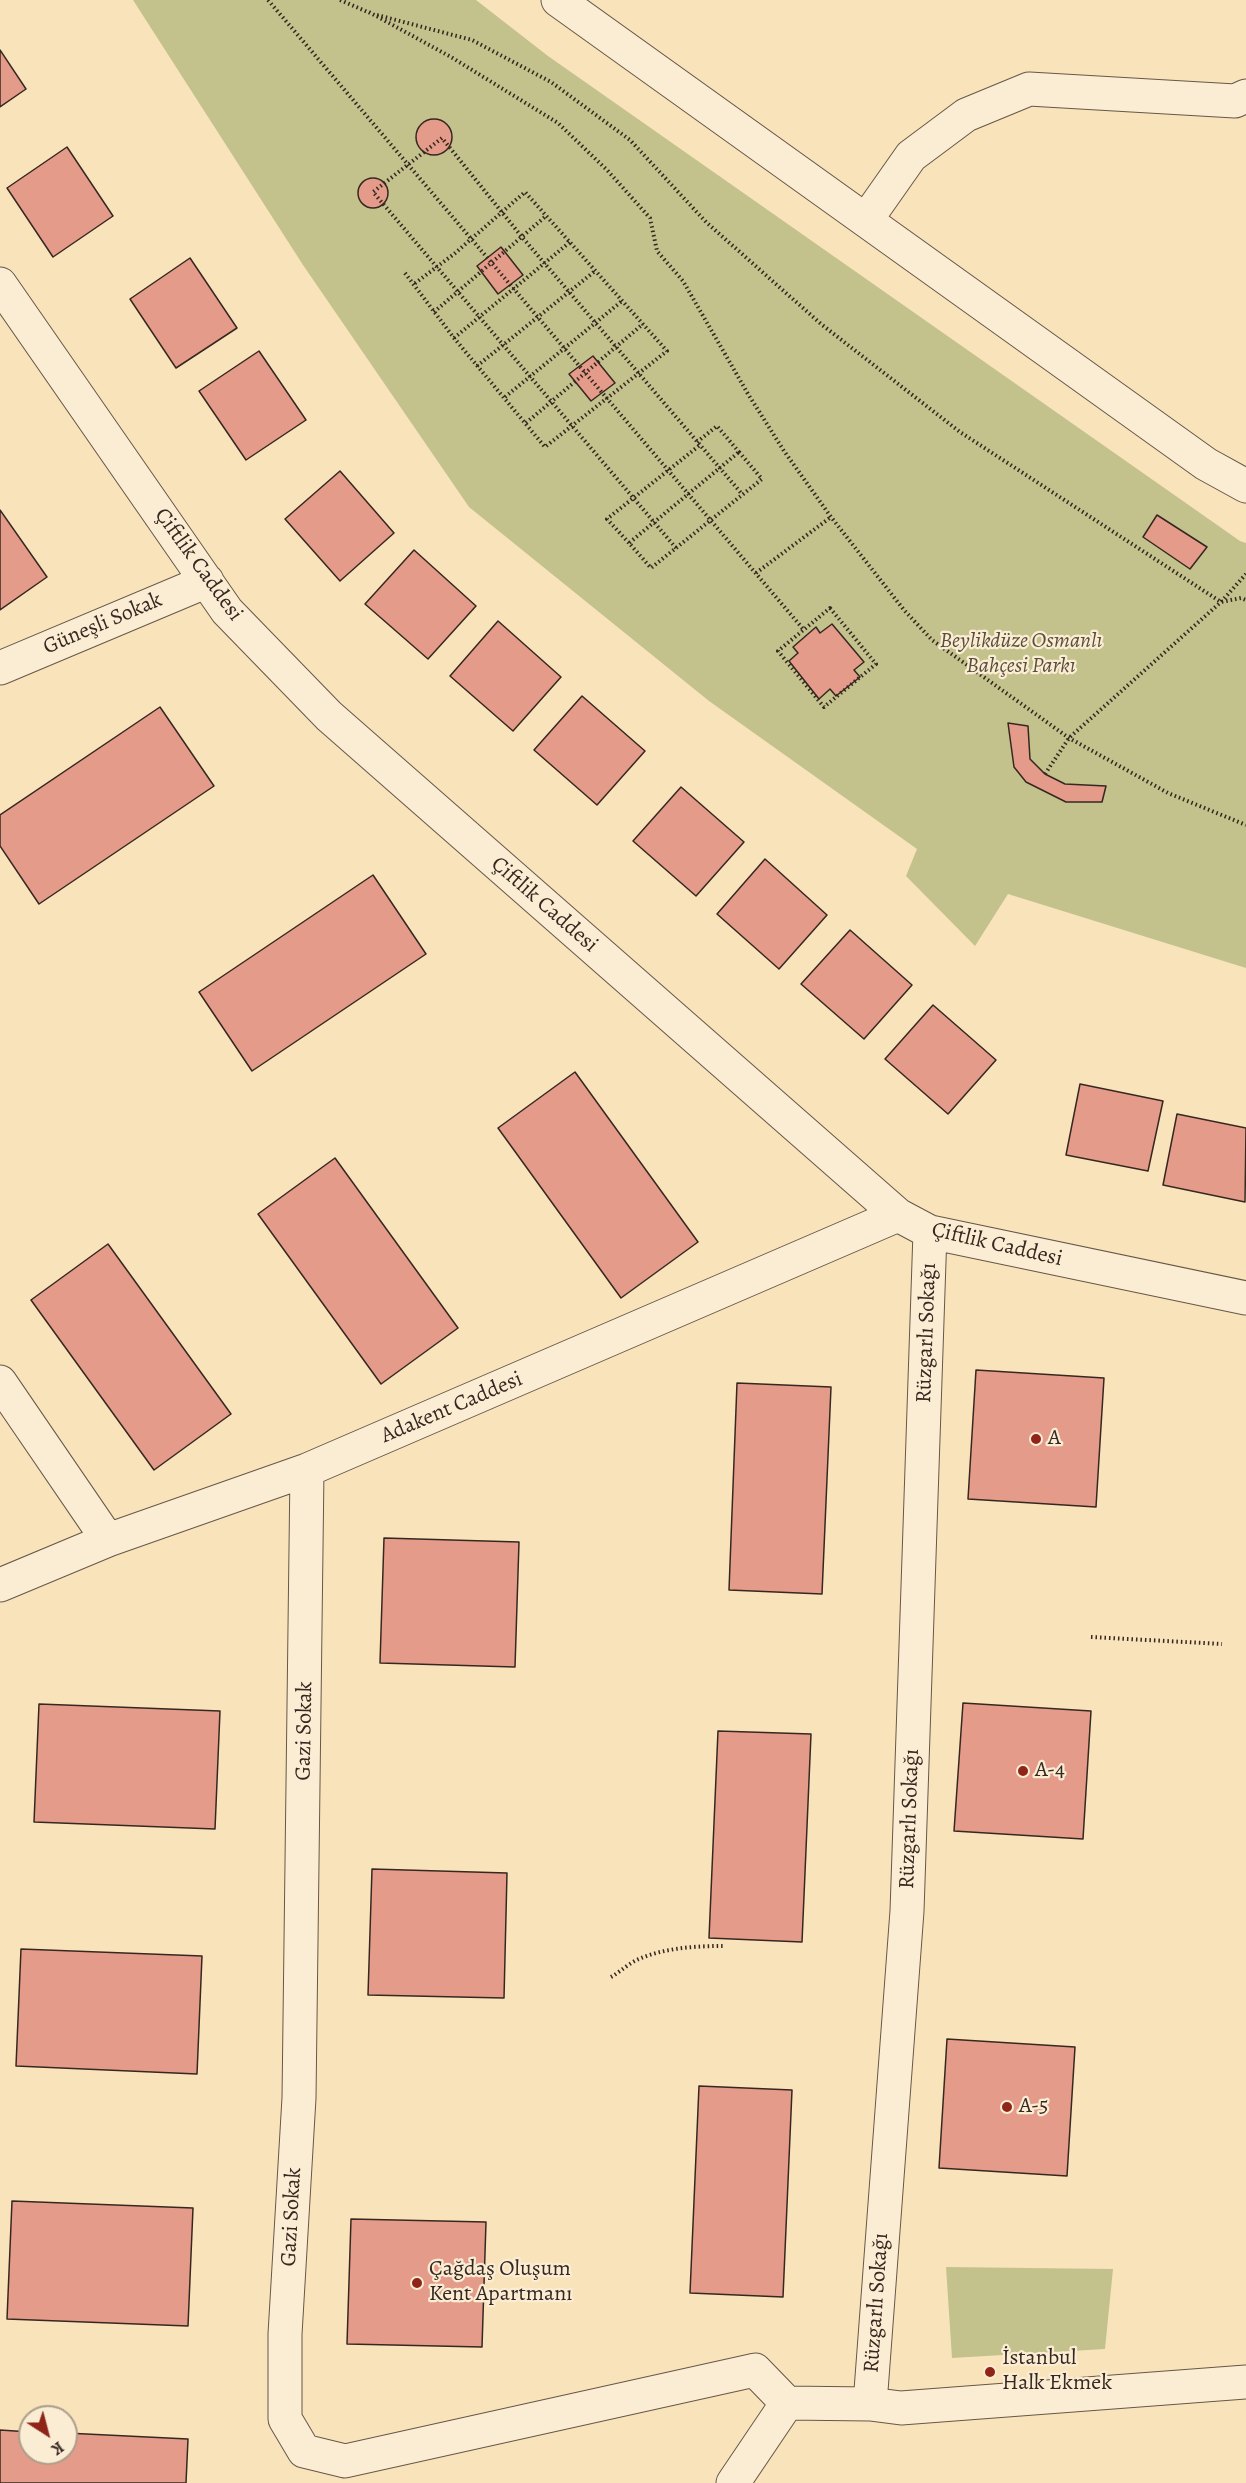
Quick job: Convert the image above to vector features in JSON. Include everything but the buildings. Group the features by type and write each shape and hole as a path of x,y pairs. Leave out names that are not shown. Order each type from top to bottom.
{"street":[{"path":"558,0 1206,465 1246,486"},
{"path":"866,220 911,156 966,115 1029,89 1235,101 1246,96"},
{"name":"Çiftlik Caddesi","path":"0,284 227,611 329,716 898,1215 930,1232 1246,1298"},
{"name":"Güneşli Sokak","path":"0,668 207,581"},
{"name":"Adakent Caddesi","path":"0,1585 108,1540 307,1470 898,1215"},
{"name":"Rüzgarlı Sokağı","path":"870,2404 907,1911 930,1232"},
{"path":"0,1382 108,1540"},
{"name":"Gazi Sokak","path":"307,1470 299,2086 285,2334 285,2419 304,2451 345,2461 755,2370 787,2403"},
{"path":"733,2483 787,2403 870,2404 902,2408 1246,2382"}],"path":[{"path":"268,0 804,630"},
{"path":"340,0 369,12 451,57 558,123 636,202 650,218 657,251 683,281 748,394 831,517 904,610 932,640 1069,738 1168,793 1246,825"},
{"path":"369,12 472,40 551,82 630,140 706,222 821,324 960,432 1221,602 1241,598 1246,600"},
{"path":"676,548 373,192 442,138 522,237 742,494"},
{"path":"405,273 454,338 545,447 667,351 525,192 414,284"},
{"path":"434,312 546,216"},
{"path":"454,338 570,242"},
{"path":"477,366 595,271"},
{"path":"505,397 622,301"},
{"path":"526,423 643,324"},
{"path":"717,426 739,452 762,479 651,568 607,519 668,470 717,426"},
{"path":"629,543 739,452"},
{"path":"756,573 831,517"},
{"path":"1046,774 1069,738 1221,602 1246,574"},
{"path":"830,608 876,664 824,707 778,651 804,630 830,608"},
{"path":"1090,1637 1222,1644"},
{"path":"611,1977 638,1959 699,1946 723,1946"}],"green space":[{"name":"Beylikdüze Osmanlı Bahçesi Parkı","path":"133,0 476,0 548,56 1246,543 1246,968 1008,894 975,946 906,876 917,849 709,701 469,507 303,265"},
{"path":"946,2267 1113,2269 1105,2349 952,2358"}],"place":[{"name":"A","path":"1036,1439"},
{"name":"A-4","path":"1023,1771"},
{"name":"A-5","path":"1007,2107"},
{"name":"Çağdaş Oluşum Kent Apartmanı","path":"417,2283"},
{"name":"İstanbul Halk Ekmek","path":"990,2372"}]}
